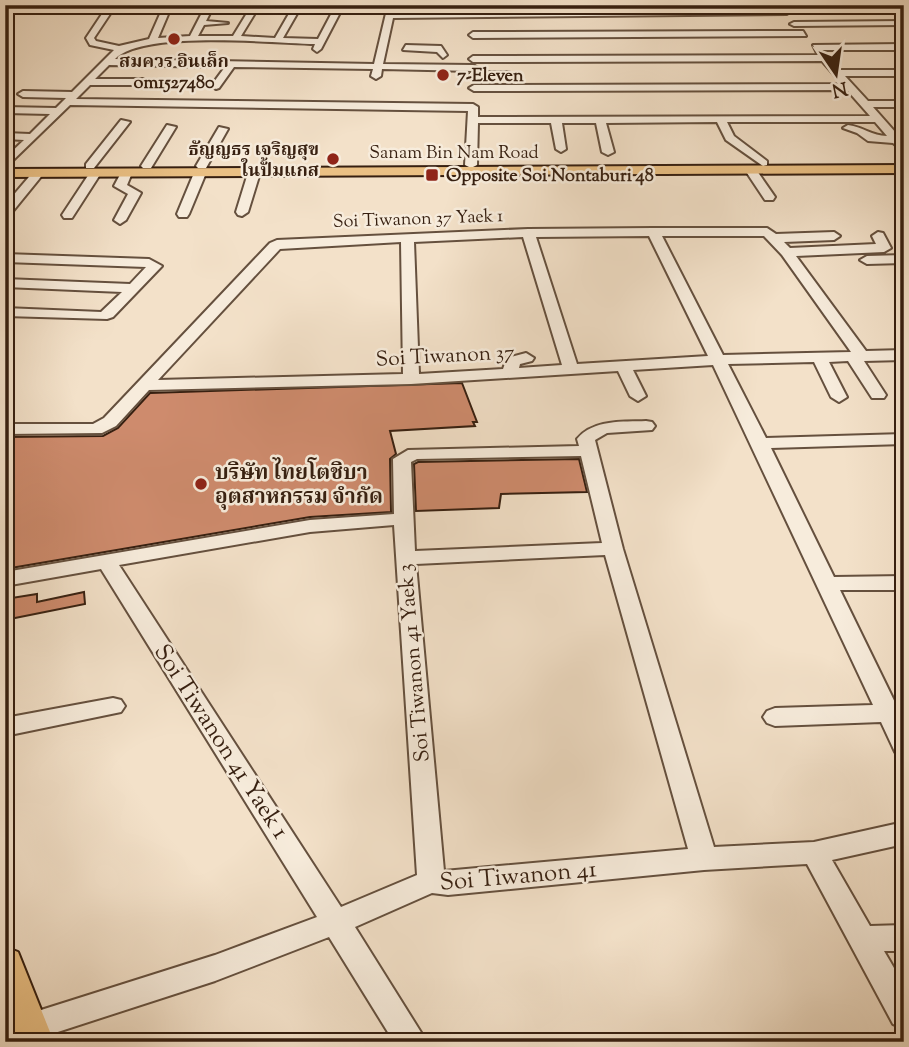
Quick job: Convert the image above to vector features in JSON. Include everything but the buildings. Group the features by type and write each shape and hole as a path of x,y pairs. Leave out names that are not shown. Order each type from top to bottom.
{"main road":[{"name":"Sanam Bin Nam Road","path":"5,165 126,173 201,169 757,166 904,162"},
{"name":"Sanam Bin Nam Road","path":"5,173 147,166 254,173 471,168"},
{"name":"Sanam Bin Nam Road","path":"757,166 904,169"},
{"path":"5,964 32,1035"}],"street":[{"path":"112,5 90,38 93,43 120,49"},
{"path":"153,40 168,5"},
{"path":"192,40 210,5"},
{"path":"235,40 256,5"},
{"path":"277,41 298,5"},
{"path":"5,165 128,44 153,40 235,40 319,45 340,5"},
{"path":"369,79 376,78 392,5"},
{"path":"390,16 473,12 501,13 518,18 727,16 781,9 900,144"},
{"path":"471,168 474,88 465,60 473,35 473,12"},
{"path":"501,13 502,35"},
{"path":"201,23 223,23"},
{"path":"794,24 904,23"},
{"path":"473,35 803,34"},
{"path":"516,81 509,75 465,60 441,48 407,46 404,61 442,59 465,60 824,58"},
{"path":"585,47 588,59"},
{"path":"816,47 904,47"},
{"path":"675,58 683,72"},
{"path":"717,58 724,71"},
{"path":"107,62 174,60 188,64 378,66 465,60"},
{"path":"180,74 188,64"},
{"path":"216,86 231,64"},
{"path":"769,73 781,87"},
{"path":"837,73 904,73"},
{"path":"88,82 143,82"},
{"path":"591,87 594,99"},
{"path":"474,88 850,87"},
{"path":"258,114 270,105 272,93"},
{"path":"23,94 172,104 473,106"},
{"path":"448,103 473,106"},
{"path":"163,114 172,104"},
{"path":"865,104 904,104"},
{"path":"616,108 625,110 629,120"},
{"path":"740,108 747,120"},
{"path":"5,110 59,111"},
{"path":"473,120 878,119"},
{"path":"556,120 561,149"},
{"path":"600,120 608,152"},
{"path":"721,120 730,138 757,166 769,197"},
{"path":"68,215 93,169 125,122"},
{"path":"147,166 171,127"},
{"path":"848,128 860,130 872,139 900,144"},
{"path":"183,214 201,169 223,129"},
{"path":"472,132 485,132"},
{"path":"547,133 559,133"},
{"path":"5,136 33,137"},
{"path":"5,151 19,151"},
{"path":"5,213 38,173"},
{"path":"120,220 135,193 120,186 126,173"},
{"path":"242,212 254,173"},
{"path":"492,223 500,234"},
{"name":"Soi Tiwanon 37 Yaek 1","path":"144,385 275,246 282,243 528,233 754,230 767,232 776,238"},
{"path":"653,232 761,443 825,584 904,746"},
{"path":"528,233 572,370"},
{"path":"776,238 834,236"},
{"path":"792,257 884,248 878,236"},
{"path":"407,238 411,379"},
{"path":"776,238 792,257 858,356 878,395"},
{"path":"792,257 904,259"},
{"path":"5,258 155,266 108,314 102,316 5,312"},
{"path":"5,283 133,288"},
{"name":"Soi Tiwanon 37","path":"144,385 411,379 718,360 904,355"},
{"path":"510,373 513,361 526,358"},
{"path":"820,358 839,397"},
{"path":"623,366 638,396"},
{"path":"5,429 96,429 110,422 144,385"},
{"path":"646,426 602,429 590,433 586,439 613,550 704,859"},
{"path":"761,443 904,439"},
{"name":"Soi Tiwanon 41 Yaek 3","path":"431,881 405,558 401,458 414,454 589,451"},
{"path":"5,579 310,526 403,519"},
{"path":"405,558 613,550"},
{"name":"Soi Tiwanon 41 Yaek 1","path":"106,561 338,921 412,1042"},
{"path":"825,584 904,583"},
{"path":"5,727 114,706"},
{"path":"775,717 887,713"},
{"name":"Soi Tiwanon 41","path":"32,1035 338,921 431,881 448,883 704,859 814,853 904,833"},
{"path":"814,853 904,1014"},
{"path":"862,939 904,938"}],"railway":[{"path":"5,1028 10,1042"}],"place":[{"name":"สมควร อินเล็ก om1527480","path":"174,39"},
{"name":"7-Eleven","path":"443,75"},
{"name":"ธัญญธร เจริญสุข ในปั้มแกส","path":"333,159"},
{"name":"Opposite Soi Nontaburi 48","path":"432,175"},
{"name":"บริษัท ไทยโตชิบา อุตสาหกรรม จำกัด","path":"201,484"}]}
